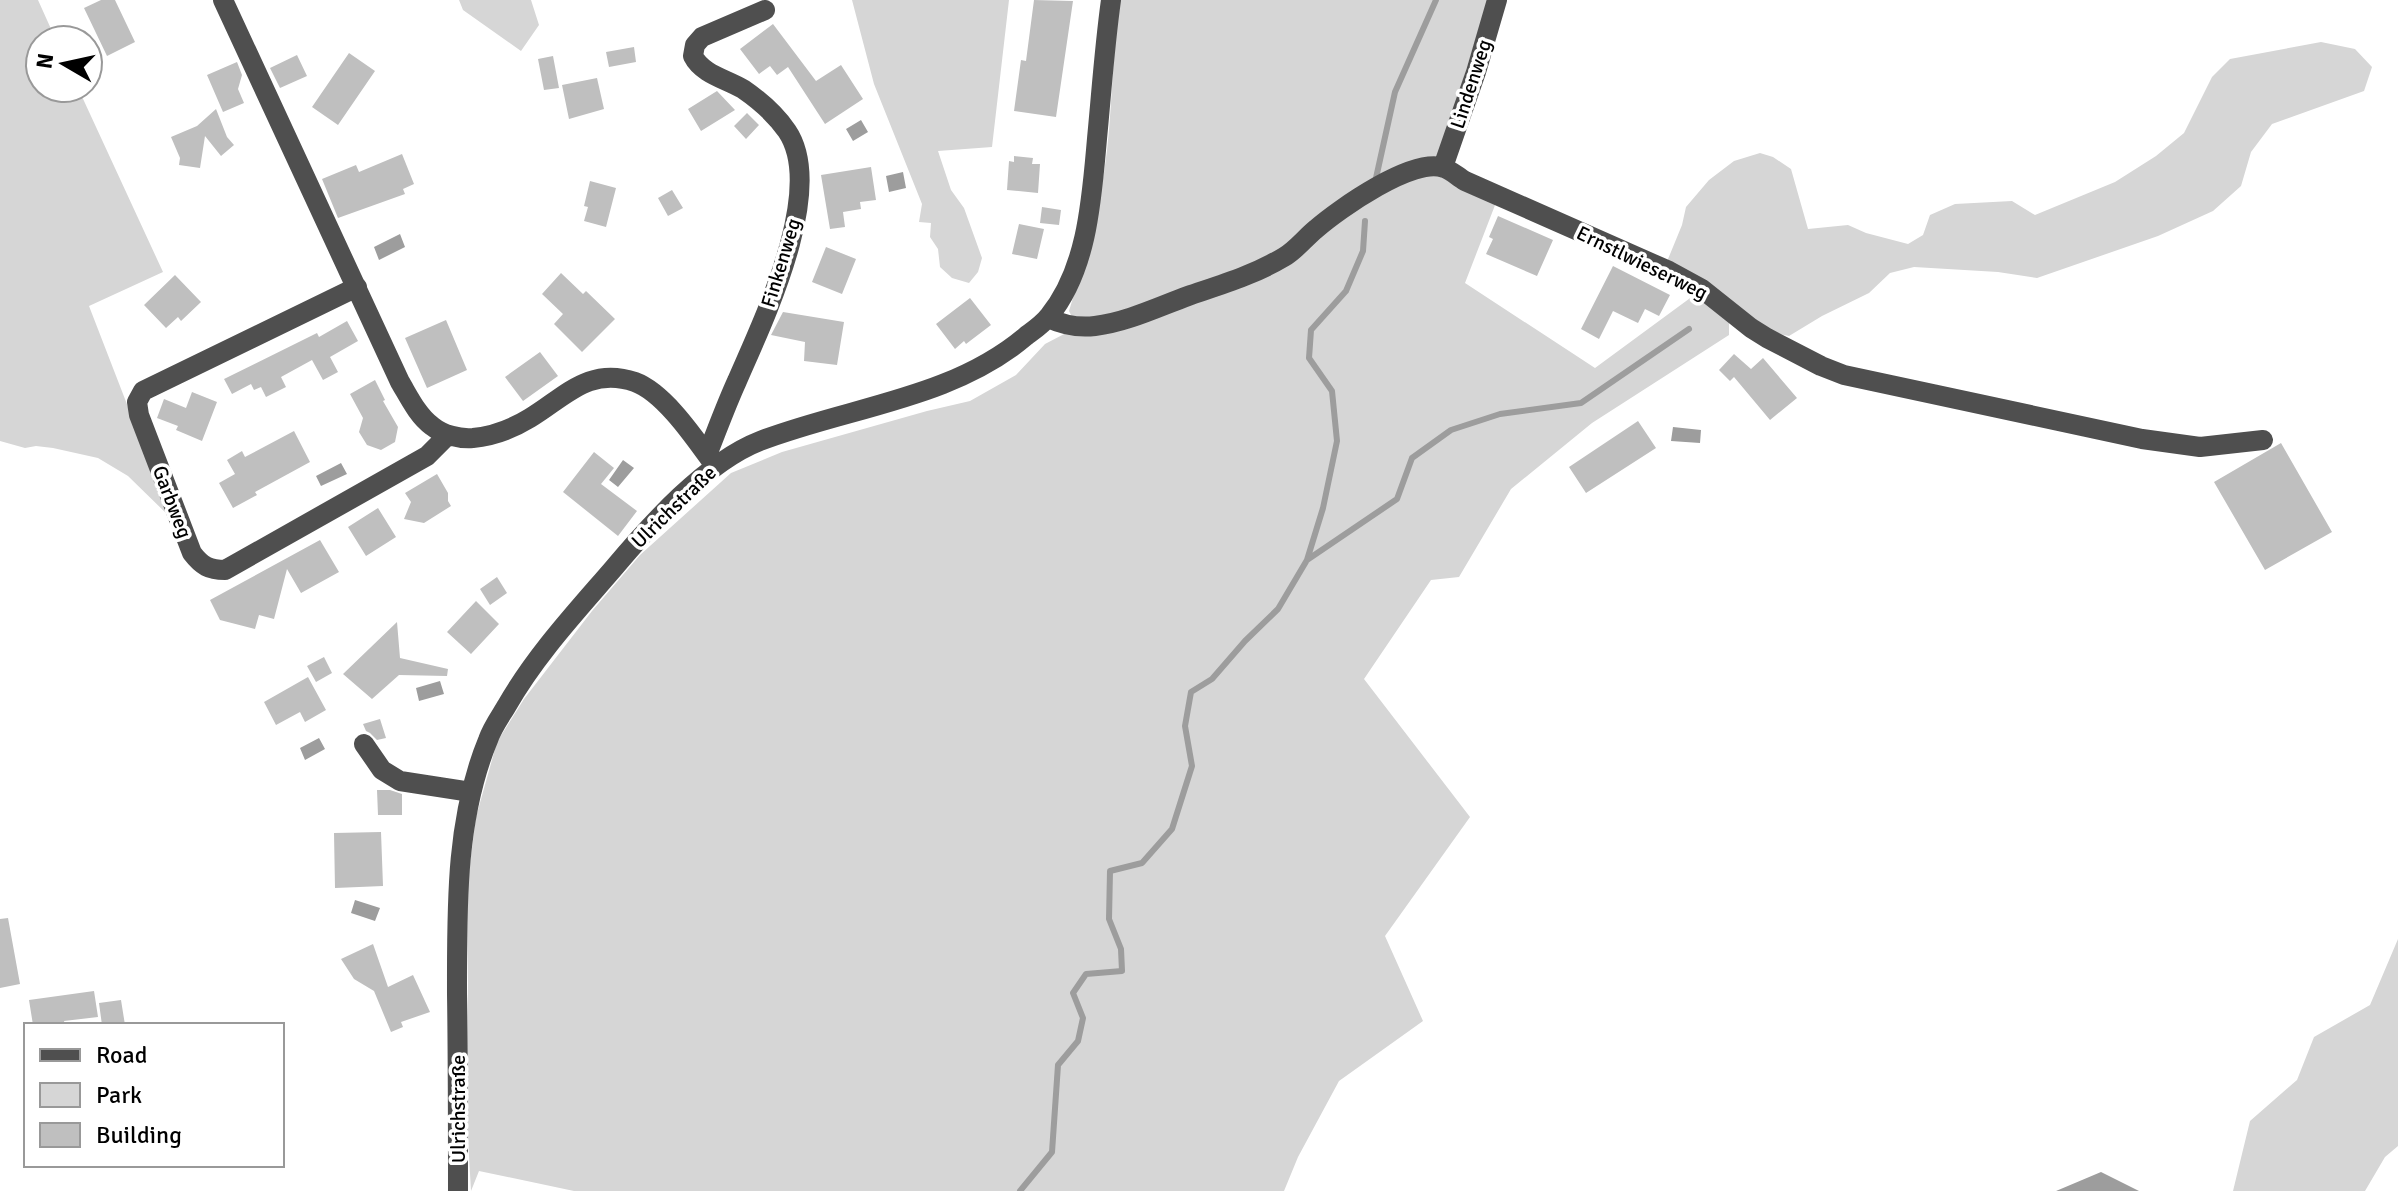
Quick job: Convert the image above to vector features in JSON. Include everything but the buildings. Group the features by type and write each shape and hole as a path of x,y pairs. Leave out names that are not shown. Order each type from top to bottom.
{"street":[{"path":"223,0 400,382 431,426 465,439 487,437 509,430 582,384 600,378 616,378 651,391 711,460"},
{"name":"Ulrichstraße","path":"458,1191 459,871 471,792 488,738 521,681 557,635 711,460 974,371 1006,354 1048,318 1064,294 1077,264 1085,228 1093,183 1111,0"},
{"name":"Lindenweg","path":"1443,167 1497,0"},
{"name":"Finkenweg","path":"711,460 785,262 800,187 797,155 788,133 765,107 742,89 710,73 693,56 695,45 702,37 765,10"},
{"path":"1048,318 1075,326 1095,326 1224,285 1288,255 1340,210 1403,172 1443,167"},
{"name":"Ernstlwieserweg","path":"1443,167 1465,181 1669,271 1702,289 1767,338 1844,375 2142,439 2200,447 2263,440"},
{"name":"Garbweg","path":"357,287 143,391 137,402 139,415 192,553 201,565 211,570 225,570 427,456 448,435"},
{"path":"364,744 382,770 400,781 471,792"}],"green space":[{"path":"0,0 38,0 49,24 24,24 24,104 85,104 163,272 89,306 171,518 128,476 98,458 53,448 25,448 0,441"},
{"path":"459,0 531,0 539,25 521,51 463,10"},
{"path":"852,0 1009,0 992,147 938,151 951,190 964,208 982,258 978,272 969,283 952,278 940,267 938,249 930,237 931,223 919,222 922,204 874,84"},
{"path":"1120,0 1488,0 1438,160 1497,200 1465,283 1595,368 1697,293 1729,319 1729,335 1592,423 1511,489 1459,577 1431,580 1364,679 1470,817 1385,936 1423,1021 1339,1081 1298,1157 1284,1191 574,1191 479,1171 471,1191 466,1104 466,894 476,817 497,742 524,699 640,555 731,473 782,452 970,401 1016,375 1045,344 1068,332 1072,317 1069,311 1089,243 1104,173"},
{"path":"2321,42 2355,49 2372,67 2364,91 2272,124 2251,152 2241,186 2213,211 2158,236 2037,278 1998,272 1914,267 1890,273 1869,293 1789,336 1774,333 1666,264 1686,207 1709,180 1734,161 1760,153 1773,157 1791,169 1808,229 1848,225 1908,244 1923,235 1930,215 1955,204 2012,201 2035,215 2115,182 2156,156 2184,133 2212,77 2230,59"},
{"path":"2398,939 2398,1146 2385,1157 2365,1191 2233,1191 2250,1121 2297,1080 2314,1037 2370,1005"}],"shaded area":[{"path":"861,120 868,132 853,141 846,129"},
{"path":"903,172 906,188 889,192 886,176"},
{"path":"400,234 405,247 379,260 374,247"},
{"path":"1673,427 1701,430 1700,443 1671,441"},
{"path":"623,460 634,468 618,487 609,480"},
{"path":"341,463 347,474 321,486 316,476"},
{"path":"440,681 444,694 419,701 416,688"},
{"path":"319,738 325,749 305,760 300,748"},
{"path":"355,900 380,908 375,921 351,913"},
{"path":"2101,1172 2139,1191 2056,1191"}],"waterway":[{"path":"1376,178 1395,92 1436,0"},
{"path":"1307,560 1323,508 1337,441 1332,391 1309,358 1311,330 1346,291 1363,251 1365,221"},
{"path":"1020,1191 1052,1152 1058,1065 1078,1041 1083,1018 1073,993 1086,974 1122,971 1121,949 1109,919 1110,871 1142,863 1172,829 1192,766 1185,726 1191,692 1212,679 1278,609 1307,560 1397,499 1412,458 1451,430 1500,414 1581,403 1689,329"}]}
